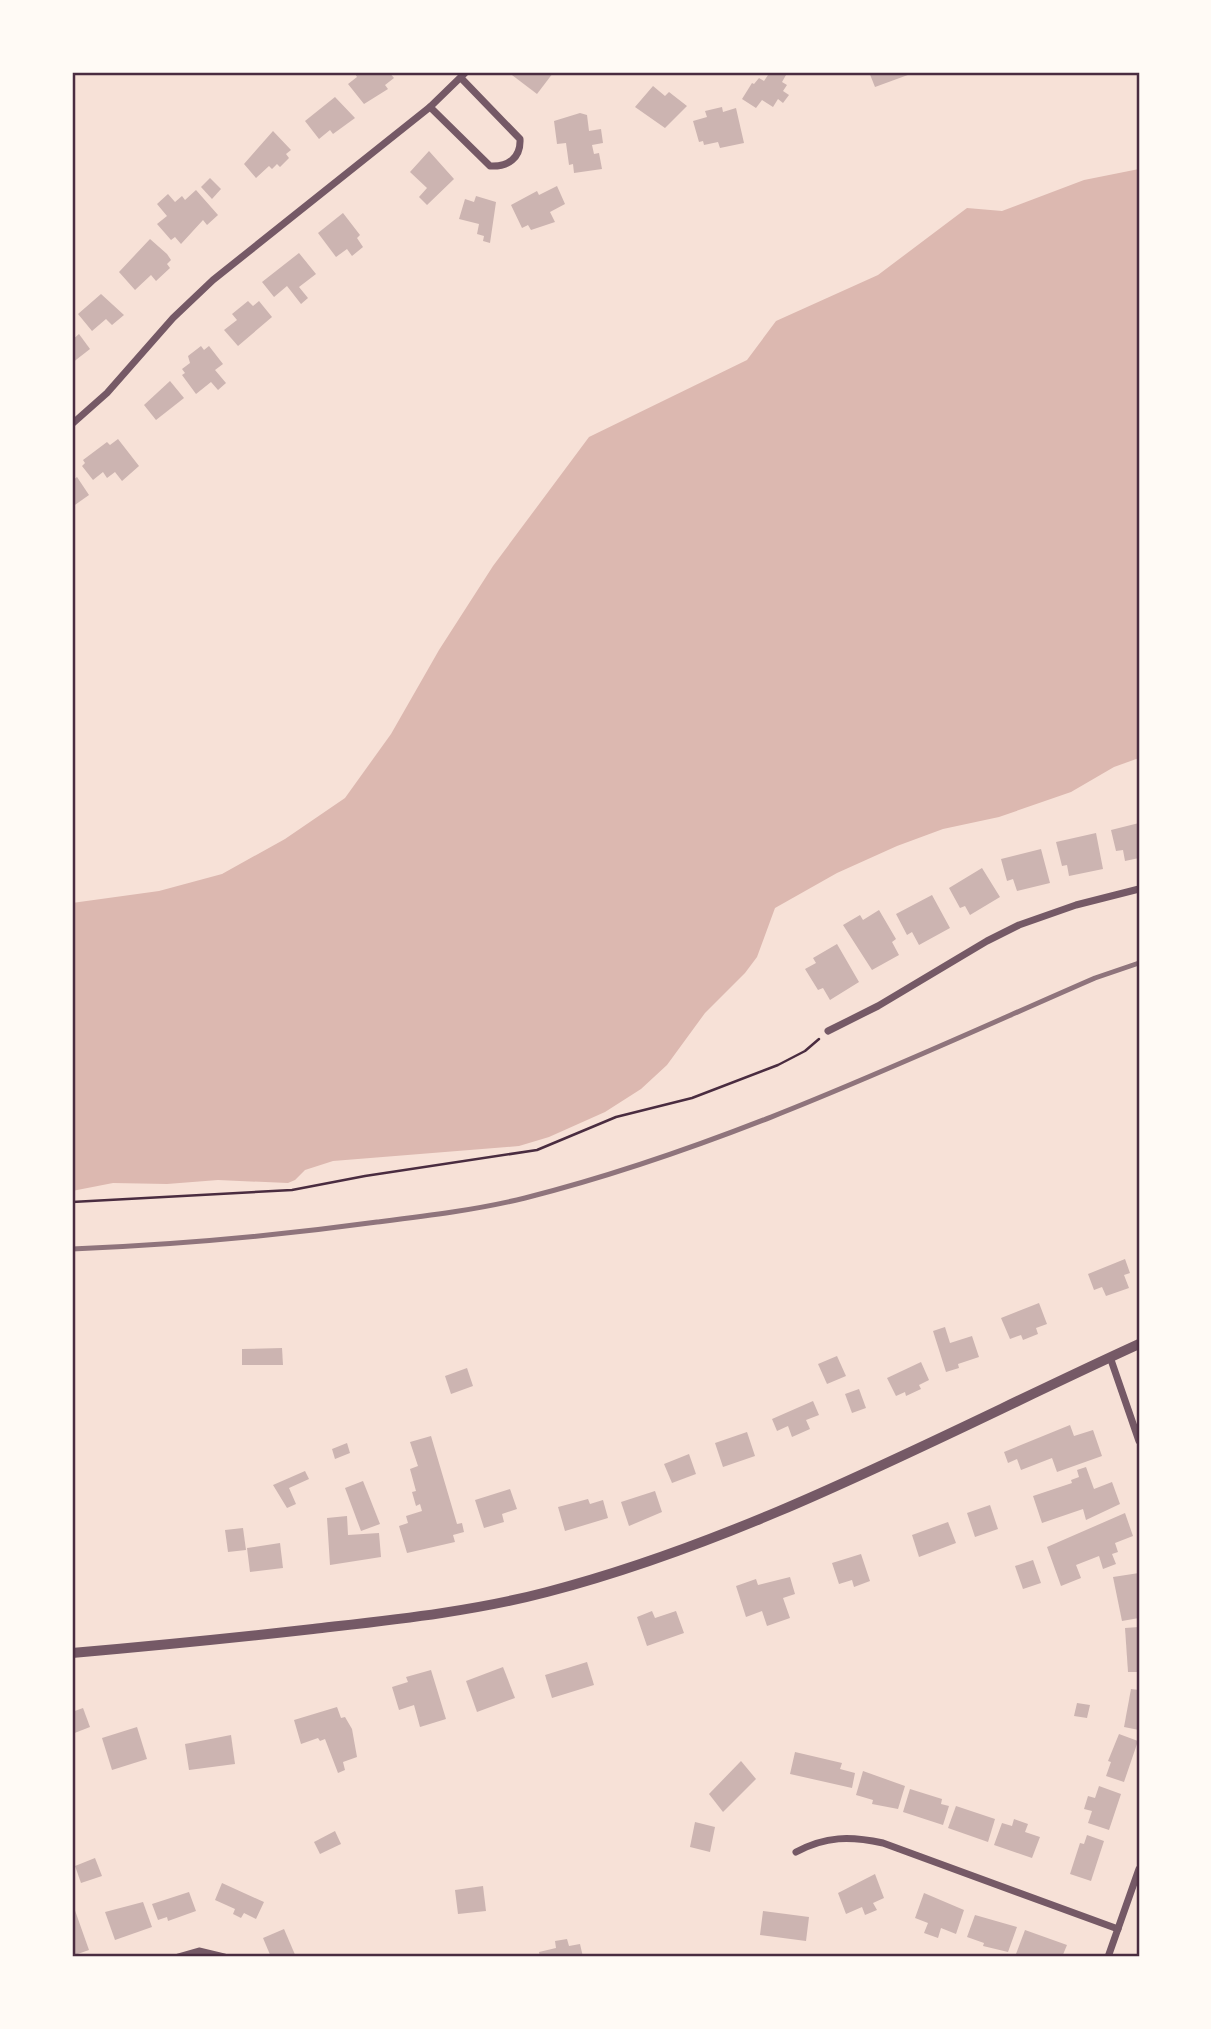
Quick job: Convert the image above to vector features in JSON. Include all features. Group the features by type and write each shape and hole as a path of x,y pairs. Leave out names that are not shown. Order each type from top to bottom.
{"street":[{"path":"72,424 107,393 173,318 213,280 430,107 464,75 520,139 517,156 510,163 490,166 430,107"},
{"path":"828,1031 878,1006 1019,925 1066,908 1139,889"},
{"path":"72,1653 412,1618 518,1600 605,1576 697,1544 796,1502 1139,1344"},
{"path":"1110,1357 1139,1441"},
{"path":"796,1852 826,1839 842,1837 883,1843 1118,1928"},
{"path":"1108,1957 1139,1869"},
{"path":"178,1957 199,1951 224,1957"}],"path":[{"path":"72,1202 292,1190 537,1150 616,1117 692,1098 778,1065 805,1051 828,1031"}],"shaded area":[{"path":"1139,169 1139,758 1114,767 1071,792 999,817 943,829 897,846 837,873 775,908 757,957 705,1013 667,1065 641,1089 605,1112 549,1137 519,1146 333,1161 305,1170 288,1183 218,1180 167,1184 113,1183 72,1191 72,903 159,891 222,874 285,839 345,798 391,734 439,650 493,566 589,437 747,360 776,321 878,275 967,208 1002,211 1084,180"}],"building":[{"path":"354,72 389,72 394,78 385,85 388,89 364,104 348,84 357,77"},
{"path":"508,72 552,72 553,73 537,94"},
{"path":"770,72 786,75 782,82 787,85 783,91 789,95 783,103 778,99 773,107 762,100 756,108 742,99 752,83 759,78 764,81"},
{"path":"869,72 916,72 875,87"},
{"path":"653,86 665,96 669,92 687,106 665,128 635,107"},
{"path":"335,97 355,118 333,134 330,130 319,139 305,121"},
{"path":"722,107 723,112 736,108 744,143 720,148 718,142 704,145 703,141 699,142 693,121 707,117 705,111"},
{"path":"580,113 587,115 589,131 601,129 603,143 592,145 594,154 599,153 602,169 574,173 573,164 569,165 566,143 557,144 554,121"},
{"path":"273,131 291,150 286,154 289,158 280,167 277,164 272,169 269,166 256,178 244,164"},
{"path":"429,151 454,179 427,205 419,197 427,188 410,172"},
{"path":"210,178 221,189 212,199 201,187"},
{"path":"557,186 565,204 550,212 555,222 531,230 528,225 522,228 511,205 537,191 539,195"},
{"path":"196,190 218,215 207,225 203,220 181,244 175,237 171,240 157,224 167,216 157,204 168,194 175,202 182,196 185,200"},
{"path":"476,196 496,202 490,243 483,241 484,236 477,234 479,224 459,219 465,199 474,202"},
{"path":"343,213 360,235 357,238 363,247 352,256 347,249 336,257 318,233"},
{"path":"150,239 167,254 171,260 167,264 170,268 156,281 151,275 135,290 119,272"},
{"path":"299,253 316,274 299,287 308,298 301,304 287,286 274,297 262,282"},
{"path":"101,294 124,315 112,325 106,319 92,331 78,314"},
{"path":"248,301 253,306 259,301 272,317 238,346 224,330 237,320 232,314"},
{"path":"79,334 90,349 72,363 72,340"},
{"path":"201,346 204,350 209,346 223,364 215,370 226,383 218,390 211,382 196,394 182,375 185,373 182,369 190,363 188,356"},
{"path":"170,381 184,398 156,420 144,405"},
{"path":"118,439 139,466 122,481 115,472 107,478 103,472 93,480 82,466 85,463 83,460 107,442 110,445"},
{"path":"77,477 89,495 72,507 72,481"},
{"path":"1139,823 1139,858 1125,861 1123,850 1116,851 1111,830"},
{"path":"1096,833 1103,869 1069,876 1067,865 1062,866 1056,842"},
{"path":"1041,849 1050,883 1017,891 1013,879 1007,881 1001,859"},
{"path":"982,868 1000,897 970,915 965,906 960,908 949,888"},
{"path":"932,895 950,928 919,945 912,932 907,935 896,914"},
{"path":"879,910 896,939 892,942 899,955 872,970 843,925 860,915 863,920"},
{"path":"837,944 859,982 830,1000 823,988 818,990 805,969 816,963 813,958"},
{"path":"1125,1259 1130,1273 1124,1275 1129,1288 1106,1296 1102,1287 1094,1290 1088,1274"},
{"path":"1039,1303 1047,1324 1036,1328 1038,1334 1023,1340 1021,1335 1010,1339 1001,1318"},
{"path":"945,1327 950,1343 972,1336 979,1357 958,1364 959,1368 946,1372 933,1331"},
{"path":"282,1348 283,1365 242,1365 242,1349"},
{"path":"837,1356 846,1376 827,1384 818,1364"},
{"path":"921,1362 929,1380 919,1385 921,1389 906,1396 905,1392 896,1396 887,1378"},
{"path":"467,1368 473,1386 451,1394 445,1376"},
{"path":"859,1389 866,1408 852,1413 845,1394"},
{"path":"813,1401 819,1415 806,1420 810,1429 792,1437 788,1426 777,1431 772,1419"},
{"path":"1070,1425 1074,1436 1093,1430 1102,1456 1057,1472 1052,1458 1021,1470 1017,1459 1008,1463 1004,1452"},
{"path":"747,1432 755,1456 723,1467 715,1443"},
{"path":"431,1436 457,1524 462,1523 464,1532 453,1535 455,1542 407,1553 399,1526 408,1523 406,1516 422,1511 420,1504 416,1506 412,1492 416,1491 410,1469 418,1466 410,1442"},
{"path":"347,1443 350,1453 335,1459 332,1449"},
{"path":"689,1454 696,1474 672,1483 664,1464"},
{"path":"1086,1467 1094,1489 1112,1482 1120,1504 1086,1520 1083,1509 1042,1523 1033,1496 1072,1483 1071,1480 1079,1477 1077,1470"},
{"path":"305,1471 309,1479 289,1488 296,1504 287,1508 273,1485"},
{"path":"363,1481 380,1524 361,1531 345,1488"},
{"path":"510,1489 517,1509 502,1514 504,1522 484,1528 475,1500"},
{"path":"655,1491 662,1512 629,1526 621,1502"},
{"path":"588,1499 590,1504 603,1500 608,1518 565,1531 558,1507"},
{"path":"990,1505 998,1529 975,1537 967,1513"},
{"path":"1125,1513 1133,1536 1115,1543 1118,1552 1112,1554 1116,1564 1103,1569 1099,1556 1076,1565 1081,1578 1061,1586 1047,1547"},
{"path":"347,1516 348,1535 379,1533 381,1557 330,1565 327,1518"},
{"path":"948,1522 956,1543 919,1557 912,1535"},
{"path":"243,1528 246,1550 228,1552 225,1530"},
{"path":"280,1543 283,1568 250,1572 247,1548"},
{"path":"861,1554 870,1581 854,1587 852,1580 839,1584 832,1563"},
{"path":"1033,1560 1041,1583 1023,1589 1015,1566"},
{"path":"1139,1573 1139,1618 1122,1621 1113,1577"},
{"path":"790,1577 795,1594 783,1598 790,1618 767,1626 762,1611 746,1617 736,1586 756,1579 758,1585"},
{"path":"652,1611 655,1618 676,1611 684,1633 647,1646 637,1617"},
{"path":"1139,1627 1139,1672 1128,1672 1125,1628"},
{"path":"587,1662 594,1685 552,1698 545,1675"},
{"path":"503,1667 515,1698 477,1712 466,1681"},
{"path":"431,1670 446,1719 420,1727 414,1705 399,1710 392,1687 408,1682 406,1677"},
{"path":"1131,1689 1139,1690 1139,1730 1124,1727"},
{"path":"1077,1703 1090,1705 1087,1718 1074,1716"},
{"path":"337,1707 341,1718 345,1717 352,1729 357,1757 343,1762 345,1770 338,1773 325,1739 320,1741 318,1738 301,1744 294,1720"},
{"path":"83,1708 90,1727 72,1734 72,1712"},
{"path":"137,1727 147,1759 112,1770 102,1738"},
{"path":"1119,1734 1138,1741 1124,1782 1106,1776 1111,1762 1108,1761"},
{"path":"231,1735 235,1764 189,1770 185,1744"},
{"path":"795,1752 842,1763 840,1769 855,1773 852,1788 790,1774"},
{"path":"741,1761 756,1779 723,1812 709,1794"},
{"path":"863,1771 905,1786 898,1809 872,1804 873,1800 856,1795"},
{"path":"1099,1786 1121,1794 1109,1830 1088,1823 1092,1811 1084,1809 1088,1796 1095,1798"},
{"path":"910,1789 942,1799 941,1804 949,1806 943,1825 903,1812"},
{"path":"956,1806 995,1819 988,1842 948,1828"},
{"path":"1014,1819 1028,1824 1025,1832 1040,1837 1032,1858 994,1845 1002,1823 1012,1826"},
{"path":"695,1822 715,1827 710,1852 690,1847"},
{"path":"335,1831 341,1844 320,1854 314,1842"},
{"path":"1087,1835 1104,1841 1091,1881 1070,1874 1080,1843 1084,1844"},
{"path":"95,1858 102,1876 81,1883 75,1866"},
{"path":"875,1874 884,1898 873,1903 877,1910 865,1915 862,1907 846,1914 838,1893"},
{"path":"222,1883 264,1902 256,1919 244,1913 241,1918 233,1914 235,1909 215,1900"},
{"path":"483,1886 486,1911 458,1914 455,1890"},
{"path":"189,1892 196,1911 168,1921 167,1917 158,1920 152,1904"},
{"path":"924,1893 964,1910 956,1934 941,1928 938,1938 924,1933 928,1923 915,1918"},
{"path":"72,1902 89,1950 72,1956"},
{"path":"143,1902 152,1927 115,1940 105,1912"},
{"path":"763,1911 809,1917 806,1941 760,1935"},
{"path":"975,1915 1017,1927 1008,1952 983,1946 984,1943 967,1937"},
{"path":"284,1929 296,1957 271,1957 263,1938"},
{"path":"1025,1930 1067,1945 1062,1957 1025,1957 1016,1954"},
{"path":"567,1939 569,1946 580,1944 583,1957 540,1957 539,1952 556,1948 555,1941"}],"railway":[{"path":"72,1249 301,1232 451,1212 525,1198 599,1178 743,1128 885,1070 1095,978 1139,963"}]}
